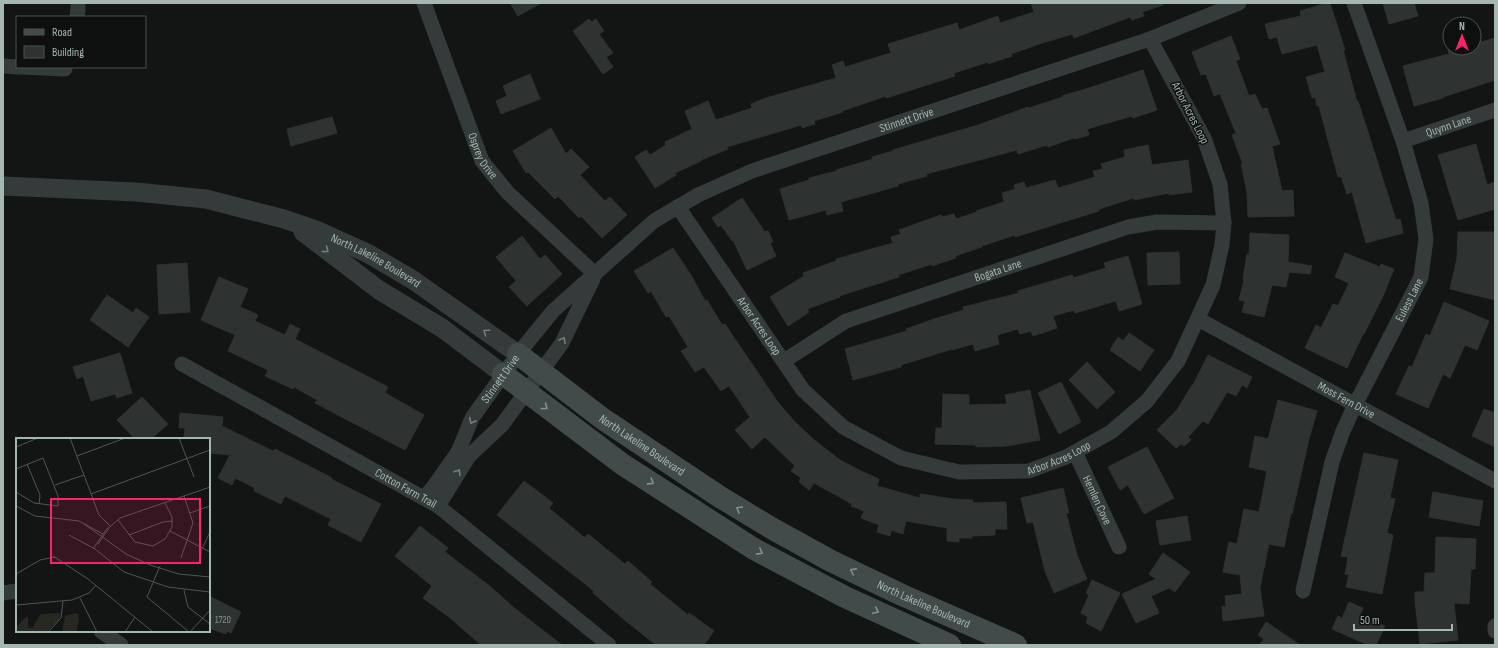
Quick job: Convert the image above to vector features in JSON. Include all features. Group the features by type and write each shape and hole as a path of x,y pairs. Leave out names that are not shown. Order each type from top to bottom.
{"main road":[{"name":"North Lakeline Boulevard","path":"518,354 603,419 720,497 773,529 831,561 902,595 1016,645"},
{"name":"North Lakeline Boulevard","path":"504,374 622,464 754,549 845,597 950,645"}],"street":[{"path":"77,16 78,3"},
{"name":"Osprey Drive","path":"424,3 482,161 508,193 595,274"},
{"name":"Stinnett Drive","path":"425,497 458,452 472,418 518,354 554,311 654,221 698,194 752,171 1150,39 1239,3"},
{"name":"Euless Lane","path":"1303,591 1332,462 1343,431 1355,405 1420,277 1426,239 1421,203 1402,142 1354,3"},
{"name":"Arbor Acres Loop","path":"678,207 803,390 844,427 901,458 959,472 1029,471 1066,457 1111,432 1147,401 1178,361 1213,285 1222,244 1224,223 1220,184 1204,138 1150,39"},
{"path":"3,66 16,67"},
{"name":"Quynn Lane","path":"1402,142 1495,110"},
{"name":"North Lakeline Boulevard","path":"3,186 136,192 206,200 284,218 316,230 369,254 400,272 518,354"},
{"name":"North Lakeline Boulevard","path":"284,218 379,290 442,328 504,374"},
{"name":"Bogata Lane","path":"784,361 846,321 1128,227 1157,222 1224,223"},
{"name":"Stinnett Drive","path":"438,506 469,456 502,426 562,343 595,274"},
{"name":"Moss Fern Drive","path":"1198,319 1495,481"},
{"name":"Cotton Farm Trail","path":"182,364 425,497 609,645"},
{"name":"Hemlen Cove","path":"1075,452 1119,547"},
{"path":"3,593 16,591"},
{"path":"1494,631 1495,626"},
{"path":"102,632 121,645"}],"building":[{"path":"510,3 541,3 518,16"},
{"path":"1031,3 1162,3 1163,5 1142,12 1144,16 1132,20 1130,17 1074,38 1072,34 1039,44 1011,54 1012,56 954,73 955,76 886,98 886,96 814,121 815,124 802,128 801,125 727,147 728,149 675,173 676,175 655,188 635,157 646,150 650,155 666,145 665,142 692,129 685,111 708,101 716,120 752,108 751,104 766,98 836,78 832,65 843,61 845,67 891,53 888,44 957,23 959,30 998,16 1000,23 1034,12"},
{"path":"1330,3 1345,50 1343,50 1357,102 1358,101 1396,220 1400,219 1403,233 1366,243 1352,192 1347,194 1341,176 1338,177 1319,106 1317,106 1315,97 1312,98 1306,77 1325,72 1317,45 1282,54 1277,37 1269,39 1265,24 1301,16 1300,11"},
{"path":"1383,3 1414,3 1418,16 1389,24"},
{"path":"589,19 592,22 596,19 604,31 599,34 613,53 606,57 613,67 603,74 573,31"},
{"path":"1231,36 1240,59 1236,61 1249,96 1255,94 1262,109 1267,108 1280,144 1272,146 1282,191 1293,190 1294,216 1248,217 1247,192 1241,164 1243,164 1232,135 1236,133 1220,94 1214,96 1206,74 1201,75 1192,52"},
{"path":"1495,38 1495,80 1443,98 1414,106 1403,66 1442,56 1482,56 1482,42"},
{"path":"1143,70 1157,110 1133,118 1132,116 1087,129 1089,135 1074,138 1048,147 1047,145 1018,154 1017,150 926,174 927,176 898,184 898,186 841,202 843,211 827,215 826,210 789,220 780,189 809,180 809,178 837,171 836,170 873,159 872,157 893,150 978,125 1028,107 1029,108"},
{"path":"530,74 540,99 501,114 496,101 507,96 503,86"},
{"path":"332,117 337,133 291,146 287,129"},
{"path":"551,128 566,154 571,149 589,167 580,175 605,201 610,197 627,215 602,238 581,216 579,218 558,196 555,199 528,172 526,173 513,151"},
{"path":"1476,144 1487,185 1495,182 1495,209 1458,220 1438,155"},
{"path":"1148,145 1152,165 1188,160 1192,192 1169,195 1169,193 1134,200 1134,198 1099,209 1099,211 1015,237 1015,235 955,256 956,258 898,275 899,277 839,296 840,297 807,309 809,312 788,326 770,297 804,276 803,273 836,261 836,259 893,243 891,237 901,234 899,230 941,215 942,217 954,214 956,219 1004,202 1002,193 1015,189 1014,185 1024,182 1026,188 1055,180 1058,188 1095,177 1093,171 1103,169 1101,164 1125,157 1124,150"},
{"path":"742,198 765,232 768,231 773,242 770,243 776,256 747,270 733,240 732,241 721,225 718,227 712,218"},
{"path":"1458,232 1495,232 1495,300 1450,289 1457,258"},
{"path":"1250,233 1289,235 1288,262 1312,266 1310,274 1289,272 1286,287 1272,285 1264,317 1242,312 1245,301 1239,300 1244,280 1247,254 1249,255"},
{"path":"522,236 540,259 545,255 562,274 527,306 509,287 516,281 496,257"},
{"path":"673,248 691,275 705,301 707,300 722,325 725,324 777,401 794,421 813,439 840,460 879,479 877,486 920,498 920,494 953,499 973,500 973,503 1006,502 1007,529 995,529 995,535 959,538 959,542 947,541 947,528 906,521 903,534 891,530 890,536 877,532 879,525 861,518 864,511 851,506 852,504 814,483 809,490 799,482 801,478 791,471 795,466 765,437 752,449 735,430 750,417 729,386 721,391 704,367 695,372 681,351 688,347 669,316 666,317 651,291 648,293 634,271"},
{"path":"1179,252 1180,284 1148,285 1147,253"},
{"path":"1345,253 1380,267 1381,264 1394,269 1383,296 1347,368 1305,348 1316,325 1321,328 1333,304 1338,306 1349,283 1335,277"},
{"path":"1128,256 1142,304 1119,311 1116,301 1075,313 1074,310 1053,316 1057,328 1033,336 1031,331 1020,334 1018,329 997,335 999,344 975,351 973,344 952,349 901,365 901,367 853,380 845,349 907,331 906,329 964,310 963,307 1019,293 1018,291 1072,275 1073,278 1106,268 1104,263"},
{"path":"187,263 190,312 159,314 157,265"},
{"path":"219,277 248,289 240,307 258,315 255,321 285,335 290,324 300,329 295,339 388,387 385,393 424,415 405,450 315,403 317,400 294,387 293,389 265,376 268,370 228,351 235,335 201,320"},
{"path":"107,295 133,313 136,308 149,317 128,347 90,320"},
{"path":"1444,302 1489,321 1477,350 1465,345 1450,378 1443,374 1428,408 1396,394 1409,366 1412,367 1426,334 1430,336"},
{"path":"1129,333 1154,350 1140,371 1110,350 1118,337 1123,341"},
{"path":"120,353 132,393 117,398 115,394 91,401 83,376 77,379 73,367"},
{"path":"1208,355 1252,377 1247,388 1242,385 1236,396 1227,392 1208,424 1203,421 1188,437 1191,440 1184,446 1181,444 1176,448 1157,430 1177,410 1193,385"},
{"path":"1087,362 1115,392 1097,409 1069,380"},
{"path":"1061,382 1081,422 1059,434 1038,393"},
{"path":"1030,390 1040,440 1007,446 976,447 976,445 935,444 936,428 942,428 943,394 969,395 969,405 1007,404 1005,395"},
{"path":"142,397 168,424 152,438 134,438 117,420"},
{"path":"1278,400 1317,411 1292,514 1291,513 1284,547 1269,544 1260,587 1264,616 1223,621 1222,607 1226,606 1225,596 1242,594 1240,575 1223,572 1229,542 1237,544 1244,509 1259,512 1267,471 1249,467 1255,436 1268,439"},
{"path":"1484,409 1495,413 1495,447 1472,436"},
{"path":"180,413 223,417 222,426 273,451 275,449 381,504 361,542 328,525 331,519 285,496 281,504 254,491 255,488 235,478 232,485 218,478 230,455 210,453 210,438 184,438 185,428 179,428"},
{"path":"1147,447 1174,498 1144,514 1128,485 1120,490 1108,467"},
{"path":"1364,453 1398,460 1390,498 1395,499 1387,533 1393,535 1382,594 1346,587 1349,575 1345,574 1348,557 1341,556"},
{"path":"524,481 553,503 549,508 585,538 588,534 625,564 628,561 652,582 650,584 688,615 689,613 714,631 704,645 656,645 593,593 594,591 497,515"},
{"path":"1063,488 1069,513 1066,513 1077,555 1087,579 1054,593 1045,571 1033,522 1027,523 1021,498"},
{"path":"1433,492 1483,501 1479,526 1429,517"},
{"path":"1187,516 1191,540 1160,545 1156,521"},
{"path":"420,526 448,548 445,552 491,587 513,607 562,645 481,645 449,617 423,598 432,586 395,556"},
{"path":"1436,537 1476,539 1475,569 1471,569 1469,604 1454,603 1458,640 1420,644 1415,592 1424,592 1425,573 1435,573"},
{"path":"1163,553 1190,572 1175,592 1169,588 1151,596 1159,613 1136,623 1122,594 1156,579 1149,574"},
{"path":"1092,580 1120,593 1101,631 1086,623 1088,617 1081,613 1089,595 1086,593"},
{"path":"210,596 241,612 231,633 227,631 226,634 210,628"},
{"path":"1349,602 1363,608 1360,615 1385,626 1376,645 1368,645 1332,629 1338,616 1342,618"},
{"path":"1266,622 1300,645 1259,645 1264,639 1258,635"}]}
